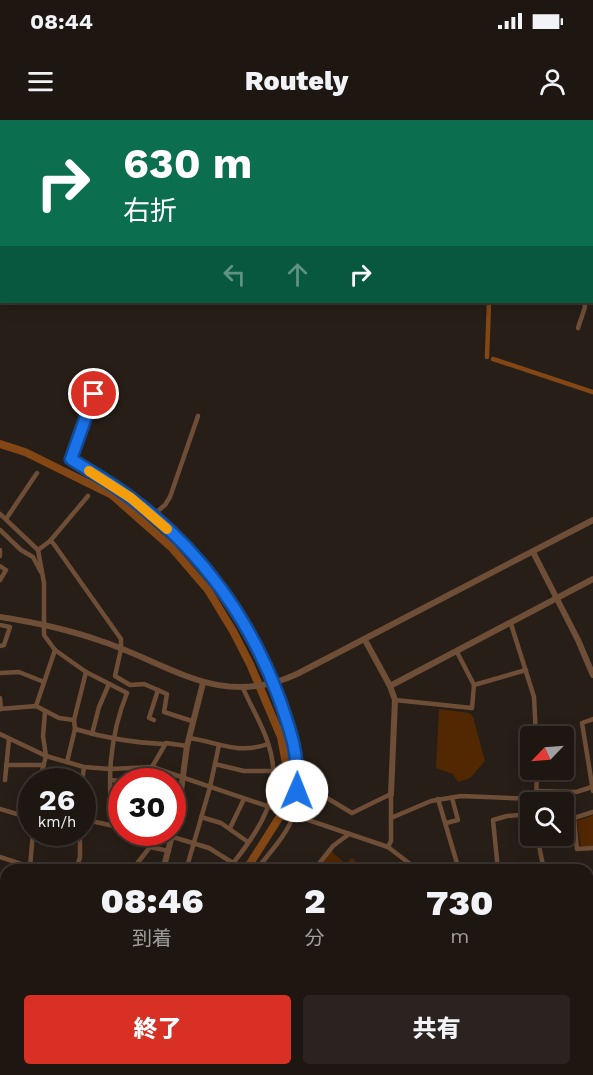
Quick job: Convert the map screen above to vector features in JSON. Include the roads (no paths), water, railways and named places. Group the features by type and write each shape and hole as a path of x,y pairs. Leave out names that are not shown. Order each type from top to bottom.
{"street":[{"path":"578,328 585,308 584,303"},
{"path":"94,394 71,459 153,515 190,551 224,592 252,637 294,745 298,766 293,815 260,864"},
{"path":"153,515 165,505 170,497 198,416"},
{"path":"6,519 37,473"},
{"path":"38,550 50,541 88,496"},
{"path":"0,514 38,550 43,577 44,635 55,650 86,672 127,693"},
{"path":"2,615 98,639 203,683 246,688 271,684 297,674 364,640 593,520"},
{"path":"0,530 21,550 33,556 43,577"},
{"path":"50,541 121,639 115,675 130,685 144,684 168,695 164,712 192,721"},
{"path":"0,550 0,556"},
{"path":"533,552 578,640 593,675"},
{"path":"0,566 6,570 0,580"},
{"path":"390,686 593,579"},
{"path":"511,624 534,701 535,726"},
{"path":"0,625 10,627 4,645 0,646"},
{"path":"364,640 390,686 395,700 391,841 388,847"},
{"path":"36,706 55,650"},
{"path":"395,700 472,708 474,685 456,652"},
{"path":"474,685 526,670"},
{"path":"0,673 19,672 44,682"},
{"path":"67,762 75,729 74,720 86,672"},
{"path":"184,768 192,721 203,683"},
{"path":"92,734 99,707 109,684"},
{"path":"110,768 121,707 130,685"},
{"path":"186,841 219,852 233,862 271,808 273,771 268,744 246,688"},
{"path":"154,720 149,718 158,690"},
{"path":"0,698 1,709 36,706 59,718 74,720"},
{"path":"43,768 46,756 43,736 45,712"},
{"path":"537,780 537,791 576,792 592,789 582,723 593,719"},
{"path":"75,729 114,740 187,746"},
{"path":"0,734 46,756 84,766 108,769"},
{"path":"189,738 240,749 268,744"},
{"path":"5,780 9,739"},
{"path":"132,768 154,767 164,744"},
{"path":"188,864 210,787 219,745"},
{"path":"215,764 244,771 273,771"},
{"path":"6,765 44,765"},
{"path":"186,779 388,847 410,864"},
{"path":"297,791 307,786 352,813 392,794"},
{"path":"391,818 438,800 461,796 520,800"},
{"path":"446,823 458,820 452,798"},
{"path":"230,828 244,799"},
{"path":"438,800 457,864"},
{"path":"0,809 18,814"},
{"path":"593,812 574,818 577,849 593,848"},
{"path":"497,864 493,820 520,815"},
{"path":"201,817 230,828 248,842"},
{"path":"319,864 333,846 349,834"},
{"path":"30,864 32,846"},
{"path":"78,864 80,846"},
{"path":"165,864 170,846"},
{"path":"539,846 543,864"},
{"path":"137,864 150,847 169,851"},
{"path":"0,857 18,864"}],"waterway":[{"path":"487,357 489,303"},
{"path":"493,359 593,392"},
{"path":"0,444 25,452 112,495 171,547 208,590 233,631 250,664 281,737 287,769 284,810 250,864"}]}
